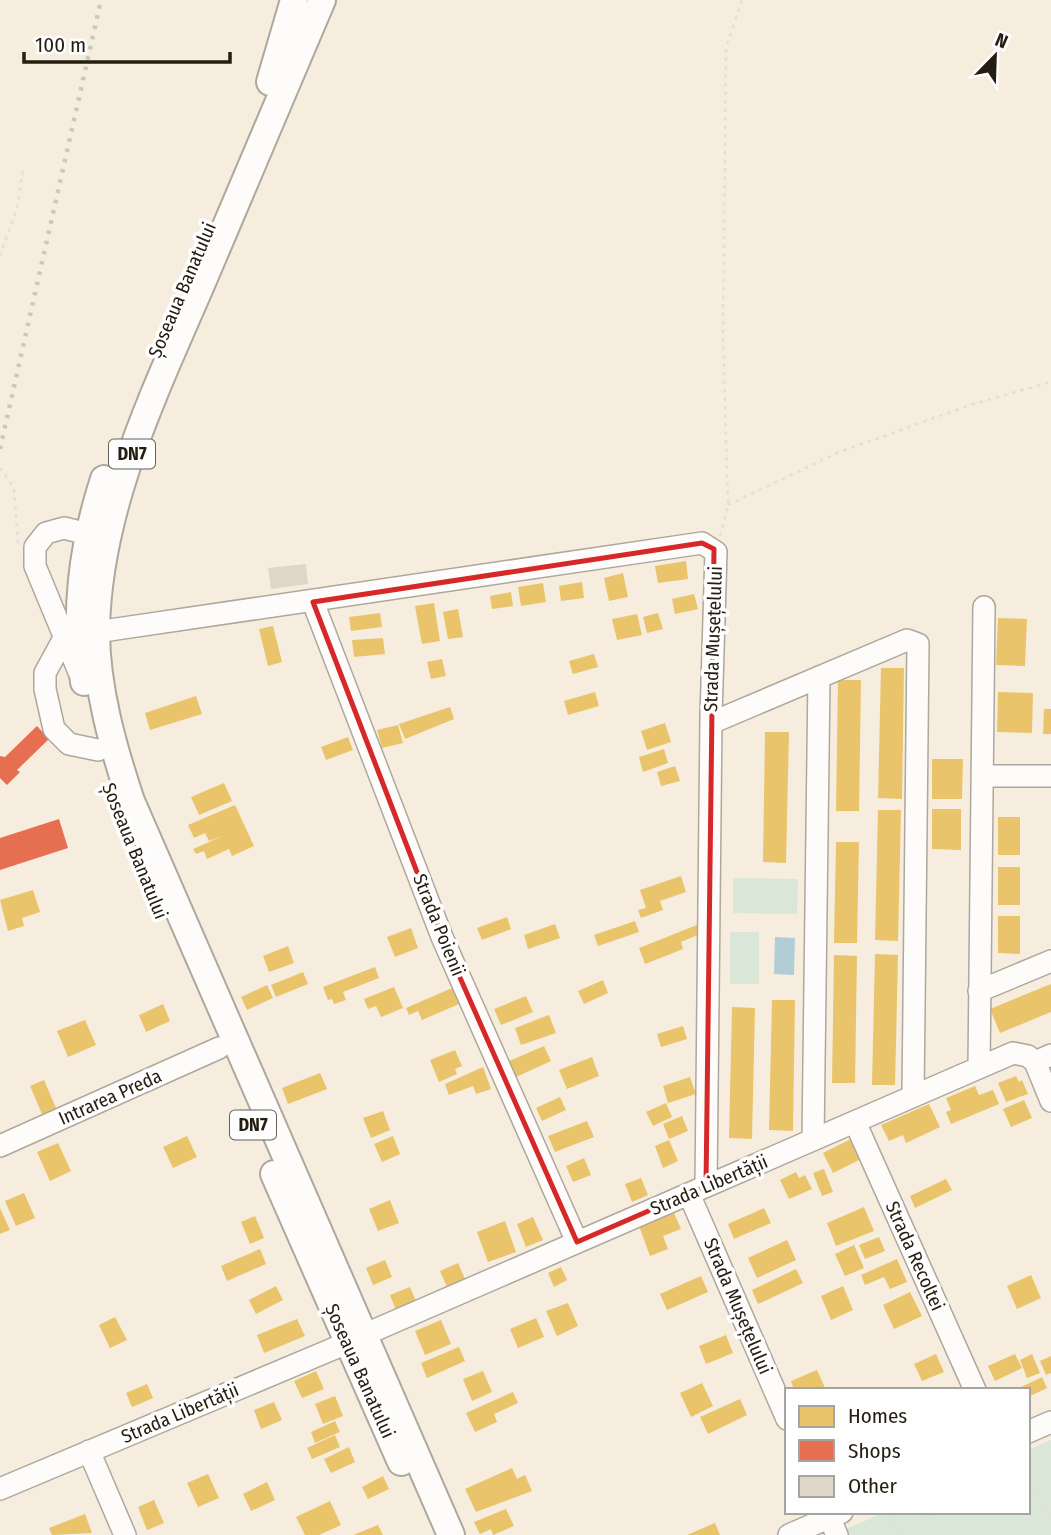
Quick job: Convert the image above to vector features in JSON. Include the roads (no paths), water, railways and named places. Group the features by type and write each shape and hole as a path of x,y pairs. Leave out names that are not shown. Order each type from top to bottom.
{"main road":[{"name":"DN7","path":"252,148 294,0"},
{"name":"DN7","path":"252,148 322,0"},
{"name":"Șoseaua Banatului","path":"252,148 121,433 88,536 80,578 106,710 131,801 356,1338 432,1535"},
{"name":"Șoseaua Banatului","path":"252,148 131,457 87,624 84,683 98,750 129,843 219,1048 451,1535"}],"street":[{"path":"84,683 35,566 34,547 46,533 71,529 88,536"},
{"name":"Strada Mușețelului","path":"87,624 313,602 702,543 716,552 698,1190 785,1414"},
{"name":"Strada Poienii","path":"313,602 442,937 577,1242"},
{"path":"979,1068 984,607"},
{"path":"87,624 64,639 45,673 54,729 69,744 98,750"},
{"path":"711,723 907,640 914,641 920,648 913,1096"},
{"path":"813,1140 819,677"},
{"path":"982,776 1051,776"},
{"path":"979,991 1051,961"},
{"name":"Intrarea Preda","path":"0,1146 219,1048"},
{"name":"Strada Libertății","path":"0,1489 1013,1053 1043,1058"},
{"path":"1043,1058 1051,1101"},
{"name":"Strada Recoltei","path":"855,1122 974,1388"},
{"path":"1030,1431 1051,1422"},
{"path":"89,1451 125,1535"},
{"path":"789,1535 834,1519"}],"water":[{"path":"775,937 795,938 794,975 774,974"}],"railway":[{"path":"0,449 101,0"}]}
